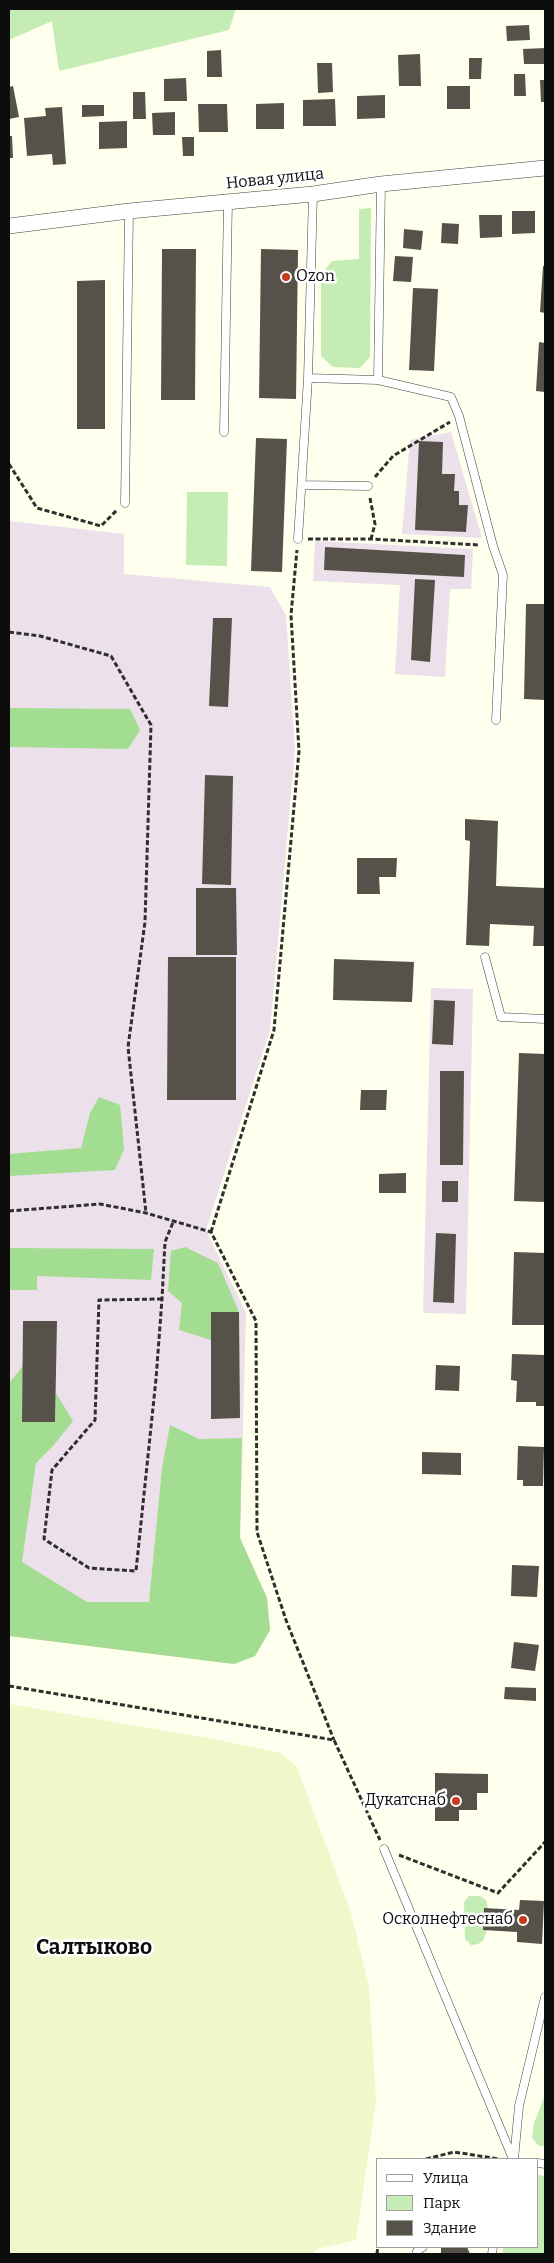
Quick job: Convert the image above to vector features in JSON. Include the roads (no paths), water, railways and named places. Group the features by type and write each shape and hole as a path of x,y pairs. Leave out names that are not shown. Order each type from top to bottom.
{"street":[{"name":"Новая улица","path":"9,226 129,211 313,194 381,184 545,168"}],"lane":[{"path":"378,380 381,184"},
{"path":"298,539 308,378 313,194"},
{"path":"224,432 228,202"},
{"path":"125,503 129,211"},
{"path":"308,378 378,380 451,398 459,416 502,575 496,720"},
{"path":"302,485 368,486"},
{"path":"485,957 501,1017 545,1019"},
{"path":"384,1849 514,2158"},
{"path":"514,2158 519,2106 545,1997"}],"place":[{"name":"Ozon","path":"286,277"},
{"name":"Дукатснаб","path":"456,1801"},
{"name":"Осколнефтеснаб","path":"523,1920"}],"district":[{"name":"Салтыково","path":"94,1948"}]}
